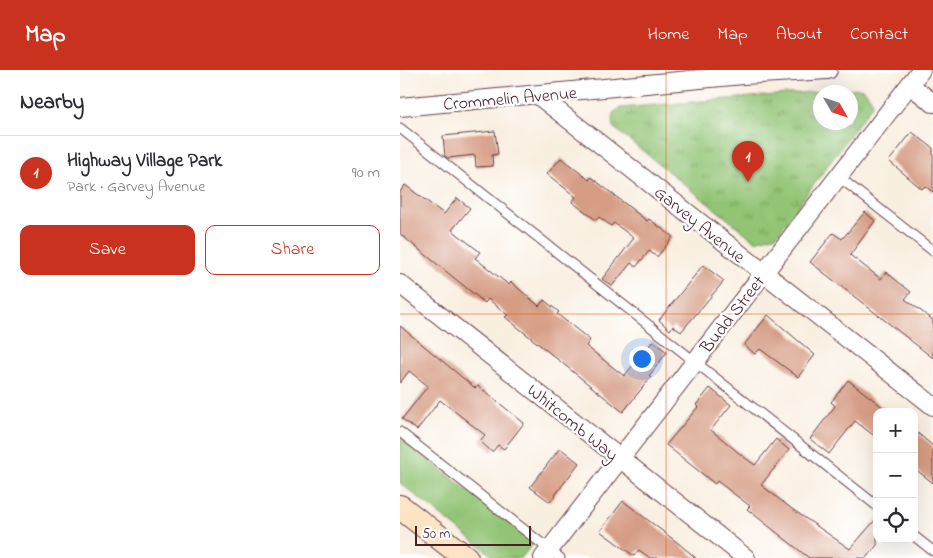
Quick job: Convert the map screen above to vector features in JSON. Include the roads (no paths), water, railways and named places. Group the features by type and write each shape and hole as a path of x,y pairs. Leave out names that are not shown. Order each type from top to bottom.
{"street":[{"name":"Crommelin Avenue","path":"400,107 539,96 743,73 828,70"},
{"name":"Budd Street","path":"551,555 620,460 921,70"},
{"path":"910,85 933,103"},
{"name":"Garvey Avenue","path":"539,96 763,275 933,406"},
{"name":"Whitcomb Way","path":"400,284 746,558"},
{"path":"400,508 466,558"}],"lane":[{"path":"400,128 873,503"},
{"path":"839,177 933,251"},
{"path":"400,432 551,555"},
{"path":"918,539 933,551"}],"place":[{"name":"Highway Village Park","path":"748,182"}]}
